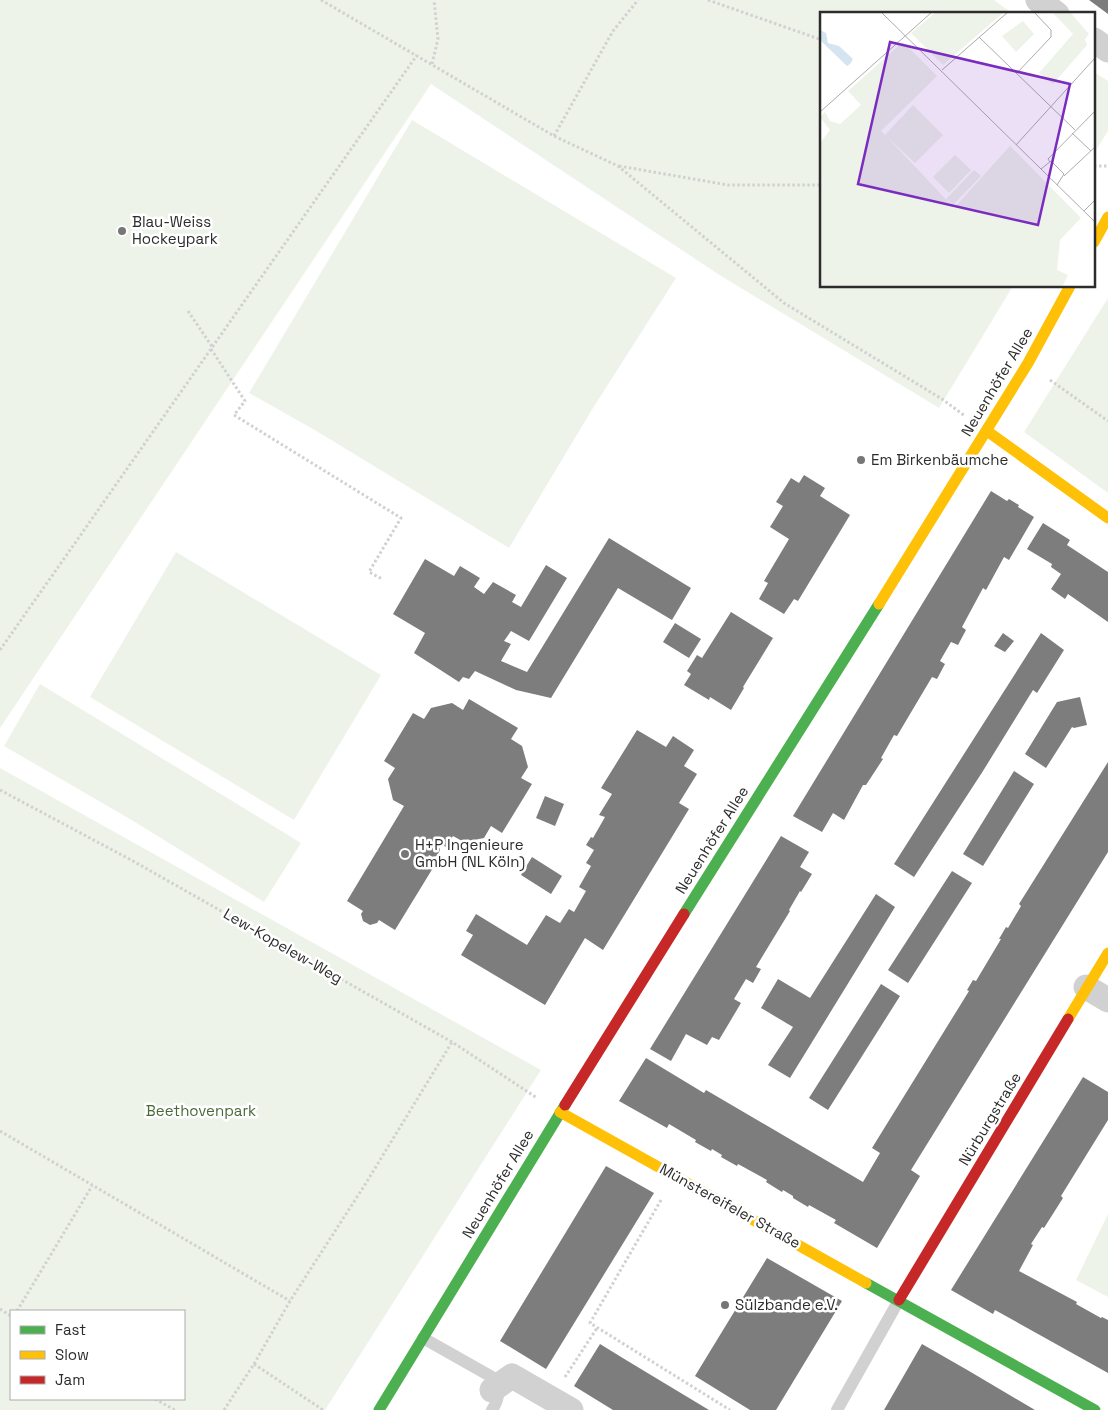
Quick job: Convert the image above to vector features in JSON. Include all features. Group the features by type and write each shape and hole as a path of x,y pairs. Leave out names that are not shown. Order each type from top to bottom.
{"street":[{"path":"1038,0 1054,12"},
{"path":"1096,41 1108,50"},
{"path":"1096,239 1108,218"},
{"name":"Neuenhöfer Allee","path":"379,1410 560,1112 987,430 1028,363 1069,288"},
{"path":"987,430 1108,518"},
{"name":"Nürburgstraße","path":"900,1300 1108,953"},
{"path":"1086,987 1108,1000"},
{"name":"Münstereifeler Straße","path":"560,1112 900,1300 1094,1410"},
{"path":"494,1395 512,1376 571,1410"}],"lane":[{"path":"837,1410 900,1300"},
{"path":"423,1338 492,1377 494,1395"}],"path":[{"path":"321,0 554,136 618,166 784,303 942,399 987,430"},
{"path":"432,64 438,38 434,0"},
{"path":"554,136 613,30 638,0"},
{"path":"708,0 820,39"},
{"path":"0,650 417,55"},
{"path":"618,166 728,185 820,185"},
{"path":"188,311 245,401 234,415 401,518 369,572 382,579"},
{"path":"1028,363 1108,421"},
{"name":"Lew-Kopelew-Weg","path":"0,790 133,861 452,1042 560,1112"},
{"path":"224,1410 452,1042"},
{"path":"0,1132 290,1302"},
{"path":"18,1310 92,1186"},
{"path":"663,1197 590,1323 730,1410"},
{"path":"570,1370 597,1328"},
{"path":"254,1364 324,1410"},
{"path":"157,1400 175,1410"}],"green space":[{"path":"0,0 994,0 1010,12 820,12 820,288 1012,288 939,408 718,274 431,84 0,728"},
{"path":"1096,73 1108,81 1108,131 1096,150"},
{"path":"412,120 676,278 593,408 509,548 313,429 249,393"},
{"path":"1108,298 1108,493 1024,432"},
{"path":"176,552 381,675 294,820 90,697"},
{"path":"40,684 301,843 264,902 135,822 4,746"},
{"name":"Beethovenpark","path":"0,768 541,1070 325,1410 0,1410"},
{"path":"1108,1214 1108,1297 1076,1280"}],"building":[{"path":"1089,0 1108,0 1108,14"},
{"path":"804,475 825,488 820,496 850,515 798,601 794,599 784,614 759,599 768,583 764,581 789,539 770,527 783,506 776,502 791,478 799,483"},
{"path":"991,491 1007,501 1009,499 1019,505 1018,507 1034,517 1009,560 1004,557 986,590 983,588 962,627 966,630 958,645 951,642 940,661 945,664 937,679 932,677 897,736 894,735 881,758 883,759 866,785 863,785 844,820 833,813 822,832 793,816"},
{"path":"1043,523 1070,540 1067,545 1108,572 1108,622 1068,594 1065,599 1051,589 1061,574 1051,567 1052,564 1027,549"},
{"path":"609,538 691,588 672,620 618,588 551,698 516,690 475,671 469,679 463,677 459,682 414,653 425,633 393,614 425,559 454,576 460,566 480,578 474,587 484,594 493,582 516,595 512,602 521,607 546,565 567,578 529,641 511,631 504,641 511,644 501,661 527,672"},
{"path":"731,612 773,638 731,710 710,697 709,700 684,685 691,674 687,671 697,655 702,658"},
{"path":"675,623 701,639 689,658 663,642"},
{"path":"1003,633 1014,641 1005,652 994,646"},
{"path":"1041,633 1064,650 1037,693 1033,690 914,877 894,864"},
{"path":"1080,697 1087,725 1072,727 1046,768 1025,754 1057,702"},
{"path":"469,699 518,728 511,739 522,746 528,767 521,778 532,784 502,833 491,826 484,838 464,842 453,836 446,847 438,842 436,844 440,850 437,856 429,855 428,857 436,863 395,930 379,920 377,923 370,925 363,921 361,914 363,911 347,901 404,806 393,800 388,779 395,768 384,761 413,713 424,719 431,708 452,703 463,710"},
{"path":"637,730 666,747 673,736 694,750 684,766 697,774 679,803 689,809 603,950 585,938 545,1005 461,955 473,935 466,931 476,914 527,945 546,915 560,923 569,909 574,912 586,891 579,887 591,866 586,863 594,850 586,845 591,837 593,838 605,817 599,815 612,794 601,788"},
{"path":"1108,762 1108,852 911,1170 920,1176 877,1248 834,1223 836,1220 809,1205 808,1207 783,1190 782,1192 766,1182 767,1180 721,1157 722,1155 695,1142 696,1140 669,1124 667,1128 619,1101 646,1058 704,1093 706,1090 863,1182 880,1153 872,1148 969,991 967,990 973,980 976,981 1006,927 1008,928 1021,906 1019,904"},
{"path":"1014,771 1034,784 983,866 963,854"},
{"path":"545,796 564,804 555,826 536,818"},
{"path":"781,836 809,852 800,867 812,874 800,891 756,967 761,969 753,983 746,979 734,999 741,1003 719,1040 712,1037 707,1045 686,1034 671,1061 650,1049"},
{"path":"532,857 562,876 551,894 521,875"},
{"path":"952,871 972,883 908,983 888,970"},
{"path":"876,894 895,907 790,1078 768,1065 793,1027 761,1008 778,979 810,998"},
{"path":"881,984 900,996 828,1110 809,1098"},
{"path":"1083,1077 1108,1092 1108,1120 1061,1196 1063,1198 1044,1228 1042,1227 1031,1244 1033,1245 1019,1271 1077,1302 1076,1304 1101,1318 1108,1320 1108,1373 995,1310 993,1314 951,1290"},
{"path":"606,1166 654,1193 546,1369 500,1341"},
{"path":"767,1258 842,1301 776,1410 750,1410 695,1376"},
{"path":"600,1344 709,1410 613,1410 574,1386"},
{"path":"922,1344 969,1371 1035,1410 884,1410"}],"traffic: fast":[{"path":"684,914 879,604"},
{"path":"379,1410 565,1105"},
{"path":"866,1283 1095,1410"}],"traffic: slow":[{"path":"1096,238 1108,217"},
{"path":"879,604 1028,363 1069,288"},
{"path":"987,431 1108,518"},
{"path":"1068,1019 1108,953"},
{"path":"560,1112 866,1283"}],"traffic: jam":[{"path":"565,1105 684,914"},
{"path":"899,1300 1068,1019"}],"place":[{"name":"Blau-Weiss Hockeypark","path":"122,231"},
{"name":"Em Birkenbäumche","path":"861,460"},
{"name":"H+P Ingenieure GmbH (NL Köln)","path":"405,854"},
{"name":"Sülzbande e.V.","path":"725,1305"}]}
